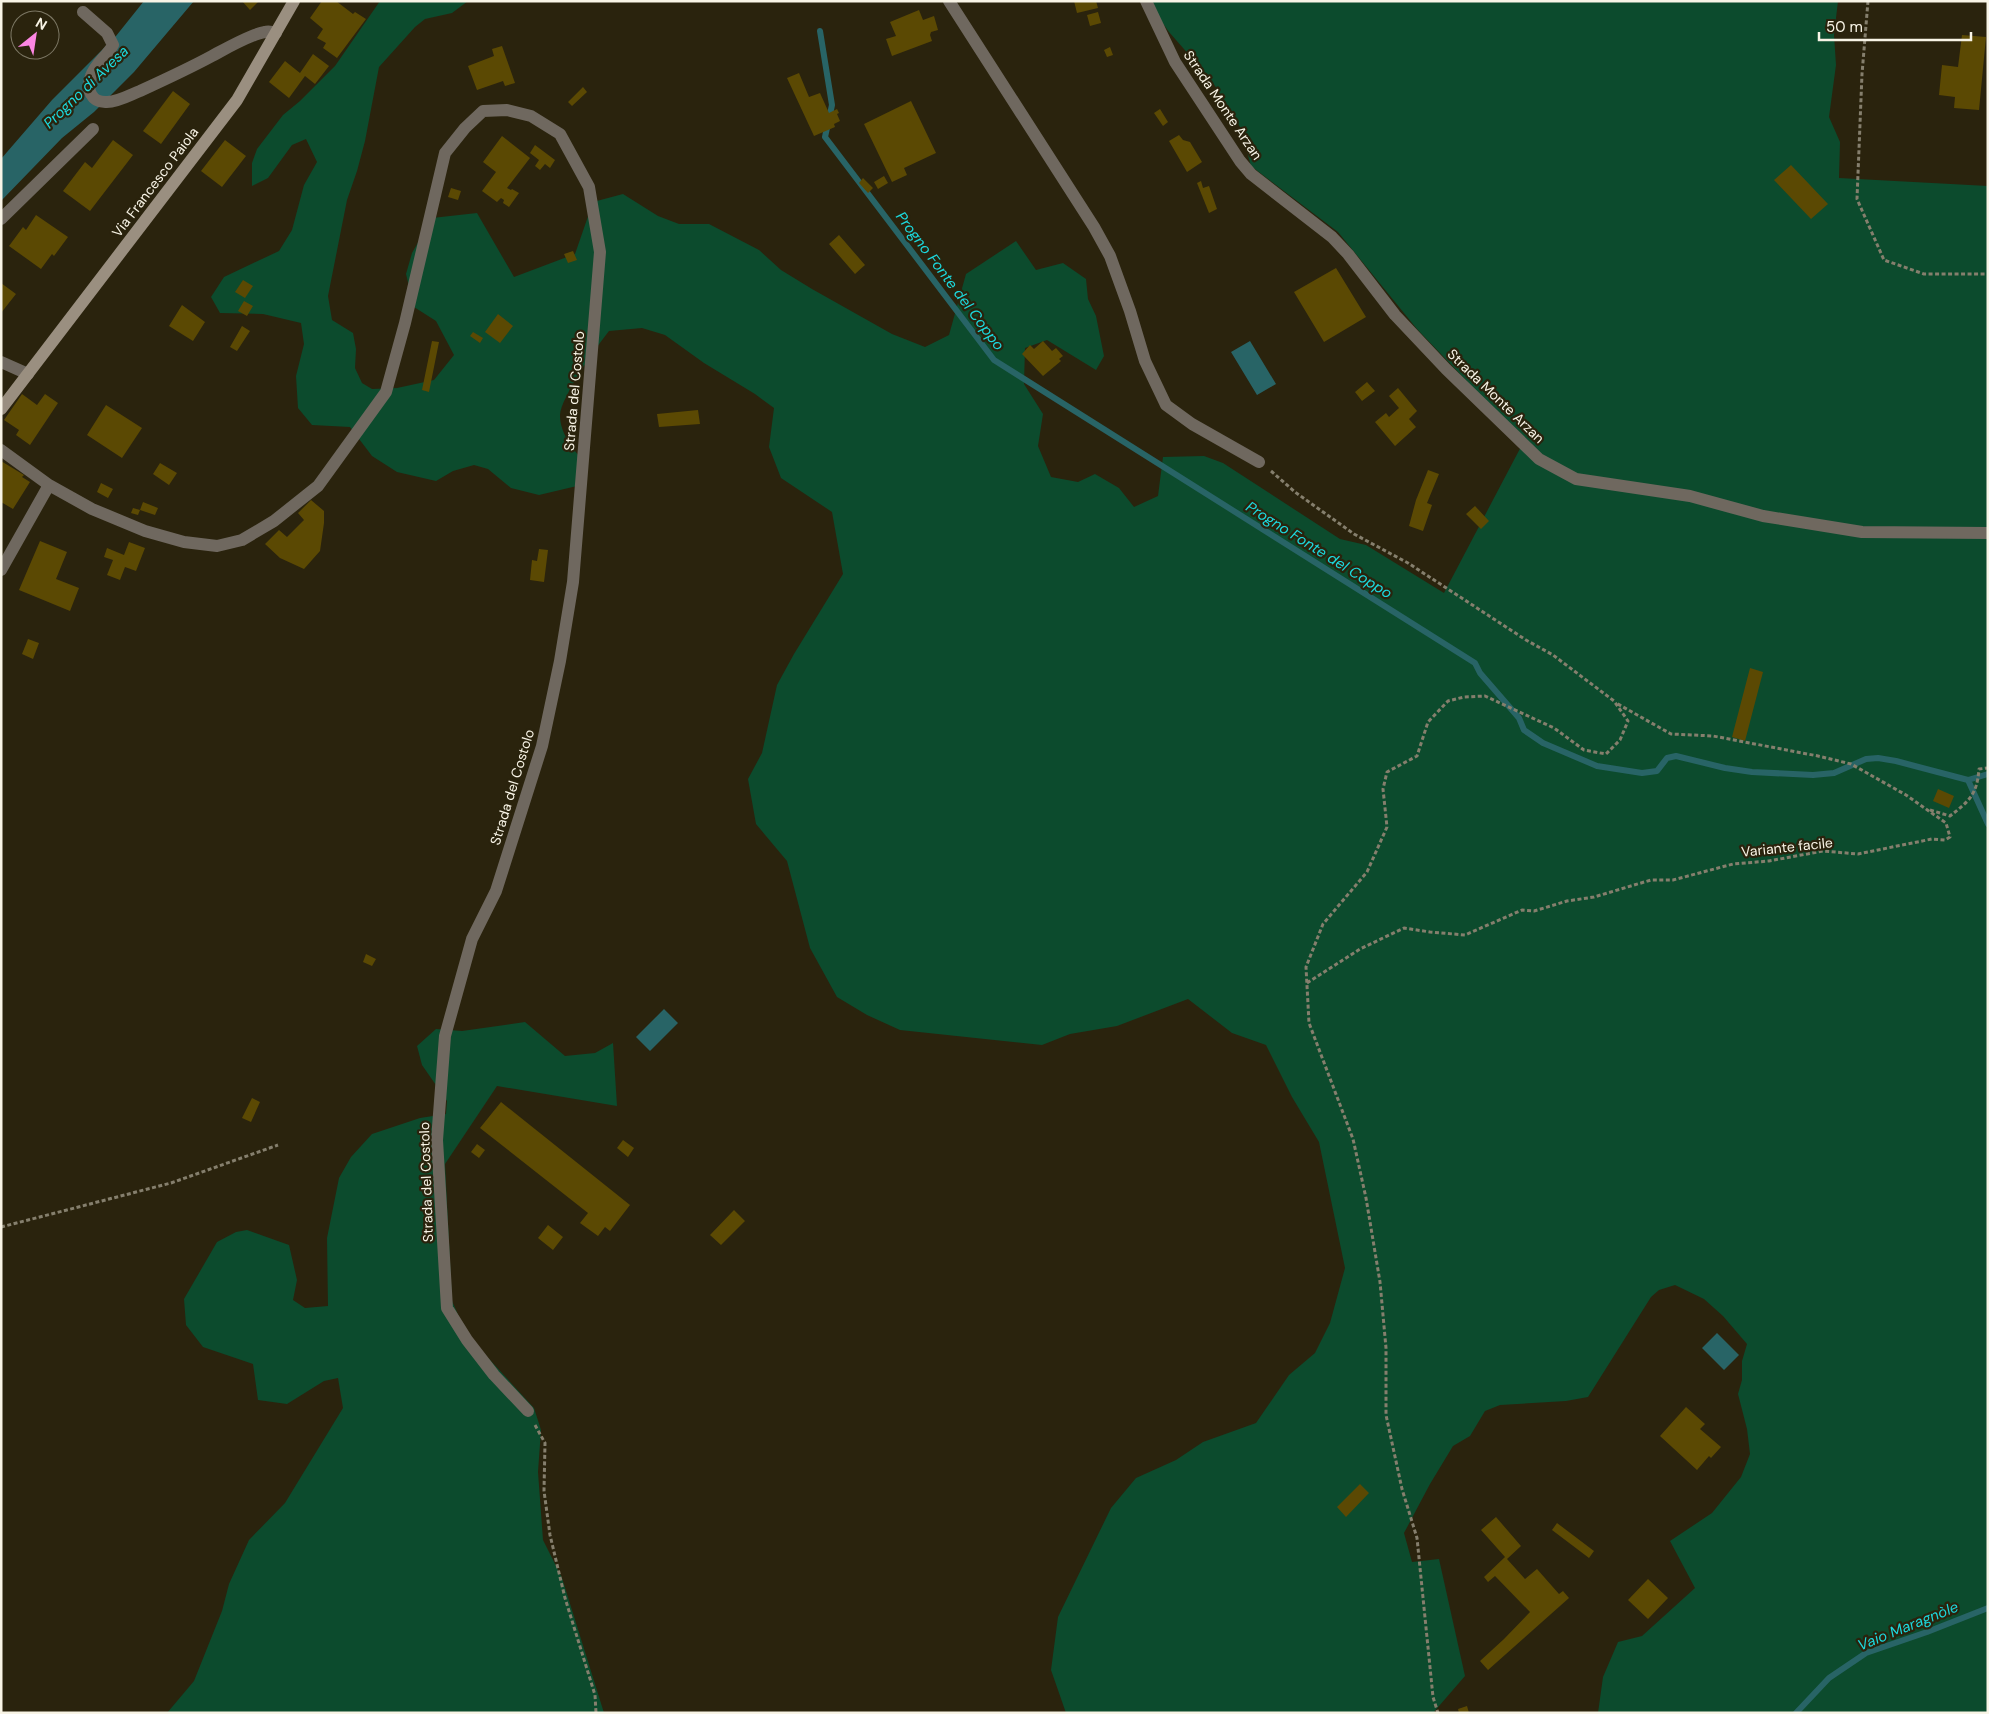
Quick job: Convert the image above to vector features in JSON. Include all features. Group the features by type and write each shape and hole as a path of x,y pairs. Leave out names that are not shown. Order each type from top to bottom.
{"street":[{"name":"Via Francesco Paiola","path":"1,408 237,100 294,1"},
{"path":"949,1 1094,227 1110,256 1130,311 1145,361 1166,405 1192,424 1259,462"},
{"name":"Strada Monte Arzan","path":"1146,1 1174,62 1240,161 1252,174 1332,237 1348,254 1395,315 1446,369 1539,459 1576,480 1690,496 1763,516 1862,532 1988,533"},
{"path":"83,12 107,33 113,45 91,76 89,91 93,98 98,101 108,102 123,98 175,76 231,46 265,32 276,33"},
{"name":"Strada del Costolo","path":"1,450 49,485 92,509 136,528 184,542 217,546 242,540 274,521 318,486 386,392 405,323 445,153 464,128 483,111 507,110 531,116 560,134 589,187 600,252 573,582 560,661 542,746 496,891 472,939 445,1036 437,1140 447,1308 467,1340 494,1375 528,1411"},
{"path":"1,219 93,129"},
{"path":"1,362 28,374"},
{"path":"1,570 49,485"}],"path":[{"path":"1868,1 1862,74 1857,199 1884,260 1924,274 1988,274"},
{"path":"1259,462 1295,492 1354,534 1408,564 1526,640 1553,655 1614,701 1628,721 1620,740 1606,754 1584,750 1554,728 1485,696 1464,697 1448,701 1428,722 1417,756 1387,772 1383,788 1387,827 1367,872 1323,924 1306,967 1309,1023 1353,1139 1366,1198 1383,1310 1386,1348 1386,1415 1402,1489 1417,1538 1433,1696 1438,1713"},
{"name":"Variante facile","path":"1307,983 1360,949 1404,928 1465,935 1522,910 1534,911 1568,901 1594,897 1651,880 1673,880 1733,864 1769,861 1823,851 1858,854 1932,839 1945,840 1950,837 1946,823 1906,795 1851,764 1713,736 1671,734 1614,701"},
{"path":"1927,809 1950,816 1969,801 1978,784 1979,769 1988,768"},
{"path":"1,1227 171,1183 278,1145"},
{"path":"528,1411 544,1443 544,1492 550,1535 566,1598 595,1695 596,1713"}],"green space":[{"path":"380,1 468,1 452,13 425,19 415,27 379,67 365,141 347,200 328,296 332,320 353,333 356,349 355,368 362,383 372,389 397,388 434,380 454,355 436,321 414,307 406,274 412,253 432,218 477,213 514,277 575,254 593,202 623,194 658,216 679,224 709,224 759,250 781,270 812,289 892,334 925,347 949,335 966,274 1016,241 1036,270 1063,263 1086,279 1088,299 1096,316 1104,356 1096,370 1047,340 1025,348 1024,384 1043,414 1038,446 1051,477 1078,482 1095,474 1119,488 1134,507 1158,496 1163,457 1204,456 1223,463 1340,539 1366,545 1444,593 1524,441 1417,329 1338,232 1251,166 1240,127 1212,81 1169,32 1147,1 1838,1 1834,35 1836,65 1829,117 1840,142 1839,178 1988,186 1988,1713 1598,1713 1603,1677 1618,1642 1642,1636 1695,1588 1670,1541 1712,1513 1741,1477 1750,1454 1747,1429 1738,1394 1742,1380 1742,1361 1747,1344 1723,1316 1704,1299 1675,1285 1659,1290 1651,1297 1588,1397 1566,1401 1500,1405 1485,1411 1470,1436 1453,1446 1430,1484 1404,1533 1412,1562 1439,1559 1465,1676 1433,1713 1066,1713 1051,1670 1058,1617 1111,1508 1136,1478 1176,1460 1203,1442 1256,1423 1289,1375 1315,1353 1330,1323 1345,1268 1319,1142 1292,1097 1266,1045 1232,1033 1188,999 1117,1026 1070,1034 1042,1045 900,1030 867,1015 837,997 810,948 787,861 756,824 748,779 762,753 777,685 843,574 832,512 781,478 769,447 774,408 755,394 704,363 665,335 642,328 609,331 588,359 566,396 560,415 565,435 585,463 577,486 539,495 511,488 488,469 474,465 453,471 436,481 397,472 372,456 350,427 312,425 298,408 296,376 304,344 301,323 263,314 220,313 211,297 224,277 279,251 292,230 304,185 317,162 306,139 292,145 268,178 252,186 252,163 257,149 283,115 335,66"},
{"path":"525,1022 565,1056 595,1053 613,1043 617,1106 497,1086 445,1164 452,1301 467,1335 534,1408 541,1430 538,1472 543,1540 562,1578 604,1713 167,1713 194,1681 222,1611 229,1584 249,1540 285,1503 343,1408 338,1378 324,1381 287,1404 258,1400 253,1364 203,1347 186,1325 184,1299 217,1242 236,1232 247,1230 289,1245 297,1280 293,1300 305,1308 328,1306 327,1238 339,1178 351,1157 372,1134 420,1118 446,1114 447,1101 422,1065 417,1046 436,1029 462,1031"}],"water":[{"name":"Progno di Avesa","path":"144,1 194,1 134,72 94,112 62,138 1,201 1,159 52,100 116,36"},
{"path":"1250,341 1276,384 1257,395 1231,352"},
{"path":"664,1009 678,1023 650,1051 636,1037"},
{"path":"1717,1333 1739,1355 1724,1370 1702,1348"}],"building":[{"path":"242,1 259,1 250,10"},
{"path":"322,1 336,1 353,14 355,12 366,19 337,58 323,48 326,43 317,38 323,29 310,18"},
{"path":"1074,1 1096,1 1098,8 1077,13"},
{"path":"919,10 923,20 934,16 938,30 931,32 932,41 892,56 886,39 896,36 890,22"},
{"path":"1098,12 1101,23 1090,26 1087,15"},
{"path":"1962,35 1986,37 1979,110 1954,108 1955,97 1939,95 1942,65 1958,67"},
{"path":"502,46 515,83 505,86 503,81 477,90 468,66 494,56 492,49"},
{"path":"1110,47 1113,55 1107,57 1104,50"},
{"path":"313,54 329,66 315,84 305,76 289,98 269,82 285,61 300,73"},
{"path":"799,73 809,97 820,93 829,113 837,109 840,121 834,124 835,127 814,136 787,78"},
{"path":"583,87 587,92 572,106 568,102"},
{"path":"173,91 190,104 161,144 143,131"},
{"path":"911,101 936,153 904,168 907,175 892,182 864,124"},
{"path":"1160,109 1168,122 1163,126 1154,113"},
{"path":"1179,135 1183,140 1190,142 1202,162 1187,172 1169,141"},
{"path":"502,136 530,158 507,188 519,193 509,207 503,203 504,200 501,198 497,202 482,191 496,172 483,162"},
{"path":"113,140 133,155 90,211 63,191 85,162 92,168"},
{"path":"225,140 246,156 222,187 201,171"},
{"path":"535,145 555,160 550,168 545,164 540,170 535,166 539,160 530,153"},
{"path":"1791,165 1828,204 1811,219 1774,180"},
{"path":"884,176 888,183 878,189 874,182"},
{"path":"863,178 873,188 868,193 859,183"},
{"path":"1201,181 1203,188 1209,186 1217,209 1209,213 1197,183"},
{"path":"451,188 461,191 458,200 448,197"},
{"path":"36,215 68,237 54,256 52,254 41,269 9,246 23,227 26,230"},
{"path":"839,235 865,265 855,274 829,244"},
{"path":"573,251 577,260 568,263 564,254"},
{"path":"1336,268 1366,317 1324,342 1294,292"},
{"path":"243,280 253,286 245,298 235,292"},
{"path":"1,283 16,294 1,313"},
{"path":"244,301 253,306 247,316 238,311"},
{"path":"182,305 205,322 193,341 169,326"},
{"path":"498,314 513,326 500,343 485,332"},
{"path":"242,326 250,331 237,351 230,347"},
{"path":"473,332 483,338 480,343 470,336"},
{"path":"432,341 439,342 429,392 422,390"},
{"path":"1043,341 1052,351 1056,348 1063,356 1059,359 1061,361 1043,376 1022,354 1030,345 1034,349"},
{"path":"1367,382 1375,391 1362,401 1355,392"},
{"path":"1398,388 1417,411 1409,419 1416,427 1395,446 1375,422 1386,413 1389,417 1399,408 1389,396"},
{"path":"22,394 37,405 45,394 58,403 30,445 16,435 19,430 4,420"},
{"path":"106,405 142,428 122,458 87,435"},
{"path":"698,410 700,424 659,427 657,414"},
{"path":"1,461 24,475 22,477 30,482 13,509 1,502"},
{"path":"160,463 177,473 169,485 153,474"},
{"path":"1428,470 1439,474 1427,503 1432,505 1423,531 1409,526 1416,500"},
{"path":"101,483 113,489 108,498 97,492"},
{"path":"311,500 324,511 324,523 320,551 304,569 280,558 265,544 279,530 287,537 304,520 298,513"},
{"path":"143,502 158,508 155,515 140,510"},
{"path":"1475,506 1489,521 1481,529 1466,514"},
{"path":"133,508 140,510 138,515 131,513"},
{"path":"40,541 67,552 56,579 79,588 70,611 19,590"},
{"path":"129,542 145,548 136,571 125,567 120,580 107,575 113,560 104,557 107,548 124,555"},
{"path":"539,549 548,550 544,582 530,580 532,560 537,561"},
{"path":"28,639 39,643 33,659 22,654"},
{"path":"1750,668 1763,672 1745,741 1732,737"},
{"path":"1938,789 1954,796 1949,808 1933,801"},
{"path":"366,954 376,959 372,966 363,962"},
{"path":"252,1098 260,1102 251,1122 242,1118"},
{"path":"501,1102 630,1205 610,1231 605,1227 598,1236 580,1223 588,1213 480,1128"},
{"path":"623,1140 634,1148 628,1157 617,1148"},
{"path":"477,1144 485,1150 479,1158 471,1152"},
{"path":"734,1210 745,1221 721,1245 710,1235"},
{"path":"548,1225 563,1237 553,1250 538,1238"},
{"path":"1686,1407 1705,1424 1700,1429 1721,1447 1711,1458 1709,1456 1697,1470 1660,1436"},
{"path":"1360,1484 1369,1493 1346,1517 1337,1507"},
{"path":"1496,1517 1521,1546 1507,1559 1525,1579 1537,1569 1559,1594 1563,1591 1569,1598 1488,1670 1480,1661 1530,1612 1495,1576 1488,1582 1484,1577 1505,1557 1481,1530"},
{"path":"1557,1523 1594,1551 1589,1558 1552,1530"},
{"path":"1648,1579 1668,1598 1648,1619 1628,1600"},
{"path":"1467,1706 1469,1713 1459,1713 1458,1709"}],"waterway":[{"name":"Progno Fonte del Coppo","path":"820,31 832,105 825,137 994,360 1475,663 1480,673 1519,718 1524,730 1543,743 1597,766 1642,773 1657,771 1667,758 1676,756 1725,768 1752,772 1813,775 1834,773 1866,759 1878,758 1968,780 1988,774"},
{"name":"Vaio Maragnòle","path":"1968,780 1988,824"},
{"name":"Vaio Maragnòle","path":"1796,1713 1829,1678 1866,1653 1988,1608"}]}
